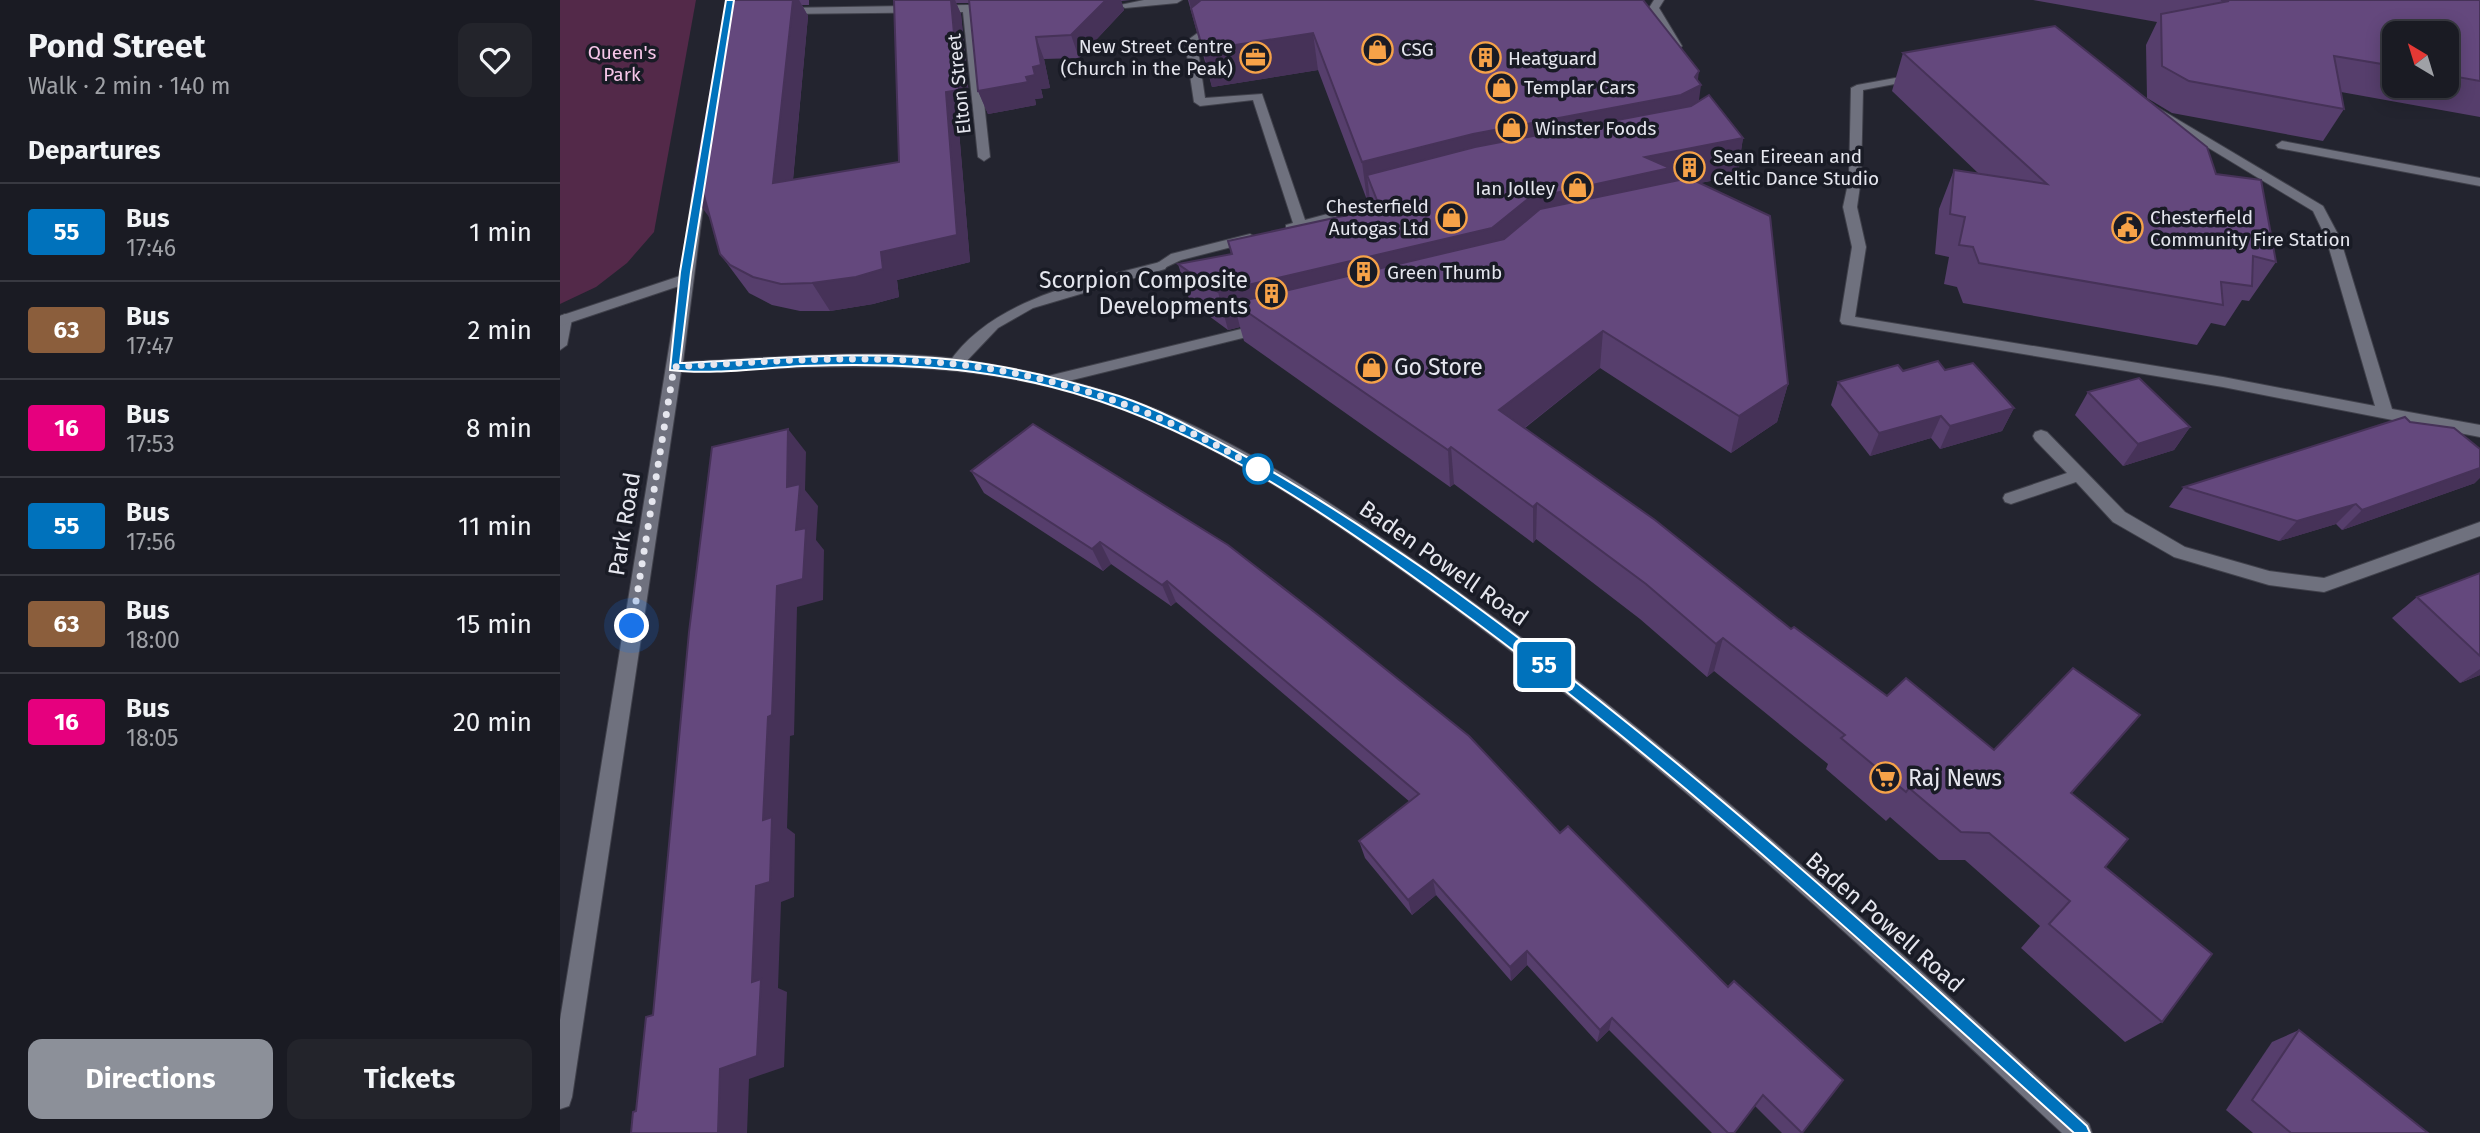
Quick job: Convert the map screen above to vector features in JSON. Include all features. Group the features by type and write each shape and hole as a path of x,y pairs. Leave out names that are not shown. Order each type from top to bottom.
{"street":[{"path":"1112,5 1177,0"},
{"path":"1220,0 1226,18 1191,42 1200,102 1258,96 1300,225"},
{"path":"1652,5 1685,60"},
{"path":"773,12 1007,7"},
{"name":"Elton Street","path":"968,8 984,157"},
{"path":"1926,75 1857,88 1855,179 1850,207 1859,247 1847,321 2223,382 2480,431"},
{"path":"2143,103 2318,209 2333,238 2385,412"},
{"path":"2282,145 2480,182"},
{"name":"Park Road","path":"560,1097 704,162"},
{"path":"955,364 993,325 1028,305 1160,266 1176,257 1408,196"},
{"path":"560,345 563,320 684,279"},
{"path":"1048,381 1287,323"},
{"name":"Baden Powell Road","path":"674,367 854,360 955,364 1048,381 1116,400 1176,424 1277,479 1382,547 1512,639 1654,752 1919,984 2081,1133"},
{"path":"2041,436 2119,517 2180,552 2283,580 2324,585 2480,529"},
{"path":"2011,498 2079,475"}],"green space":[{"name":"Queen's Park","path":"560,0 696,0 654,232 627,263 596,287 560,304"}],"building":[{"path":"727,0 793,0 773,183 899,162 894,0 951,0 959,90 946,92 957,235 881,252 883,269 856,277 812,283 781,284 753,277 730,265 720,254 703,192 692,194"},
{"path":"969,0 1106,0 1071,35 1036,37 1041,65 1033,67 1035,75 1026,77 1028,82 978,91"},
{"path":"1201,0 1643,0 1699,71 1695,77 1701,85 1681,95 1473,134 1362,162 1313,33 1203,50 1191,8"},
{"path":"2221,0 2480,0 2480,81 2459,77 2459,21 2382,21 2382,64 2334,56 2344,109 2189,81 2162,66 2161,14 2229,1"},
{"path":"2055,26 2207,147 2216,174 2261,180 2276,262 2253,256 2252,286 2221,282 2223,305 1979,263 1973,247 1959,245 1965,217 1950,214 1954,170 2047,184 1903,53"},
{"path":"1709,95 1743,138 1645,157 1670,168 1528,199 1492,228 1218,292 1178,264 1232,254 1228,241 1380,208 1367,175 1475,147 1691,106"},
{"path":"1689,178 1770,216 1788,384 1739,416 1603,331 1499,410 1655,520 1791,629 1794,627 1887,696 1906,678 1994,750 2073,668 2140,715 2071,793 2128,839 2105,867 2212,954 2162,1022 2049,924 2070,901 1989,833 1961,832 1909,788 1906,792 1841,738 1845,735 1723,638 1716,644 1646,584 1537,503 1533,507 1451,447 1448,450 1234,303 1504,239 1540,209"},
{"path":"1938,361 1945,370 1973,363 2014,408 1950,426 1941,416 1879,433 1838,382 1898,365 1903,371"},
{"path":"2139,378 2190,427 2138,444 2088,392"},
{"path":"2405,417 2410,422 2454,428 2480,449 2480,468 2362,510 2356,504 2297,521 2184,487"},
{"path":"1033,424 1228,545 1469,736 1560,833 1568,826 1728,987 1734,981 1843,1080 1802,1133 1763,1095 1734,1133 1728,1133 1612,1018 1600,1030 1527,951 1510,967 1433,880 1408,900 1359,841 1419,794 1167,581 1162,585 1100,542 1092,549 971,471"},
{"path":"788,429 787,487 800,484 796,530 806,528 803,579 777,586 772,715 768,717 763,820 772,817 770,882 756,886 752,982 761,979 757,1056 720,1069 718,1133 631,1133 633,1112 636,1111 646,1017 653,1015 689,632 712,447"},
{"path":"2480,573 2480,656 2417,597"},
{"path":"2299,1030 2428,1133 2291,1133 2252,1100"}],"bus line":[{"name":"55","path":"730,0 685,272 674,367 854,360 955,364 1048,381 1116,400 1176,424 1277,479 1382,547 1512,639 1654,752 1919,984 2081,1133"}],"place":[{"name":"CSG","path":"1378,49"},
{"name":"New Street Centre (Church in the Peak)","path":"1256,57"},
{"name":"Heatguard","path":"1485,58"},
{"name":"Templar Cars","path":"1501,87"},
{"name":"Winster Foods","path":"1512,128"},
{"name":"Sean Eireean and Celtic Dance Studio","path":"1690,167"},
{"name":"Ian Jolley","path":"1578,188"},
{"name":"Chesterfield Autogas Ltd","path":"1452,217"},
{"name":"Chesterfield Community Fire Station","path":"2127,228"},
{"name":"Green Thumb","path":"1364,272"},
{"name":"Scorpion Composite Developments","path":"1271,293"},
{"name":"Go Store","path":"1371,367"},
{"name":"Raj News","path":"1885,778"}],"route":[{"path":"632,626 674,367 854,360 955,364 1048,381 1116,400 1176,424 1258,469"}]}
